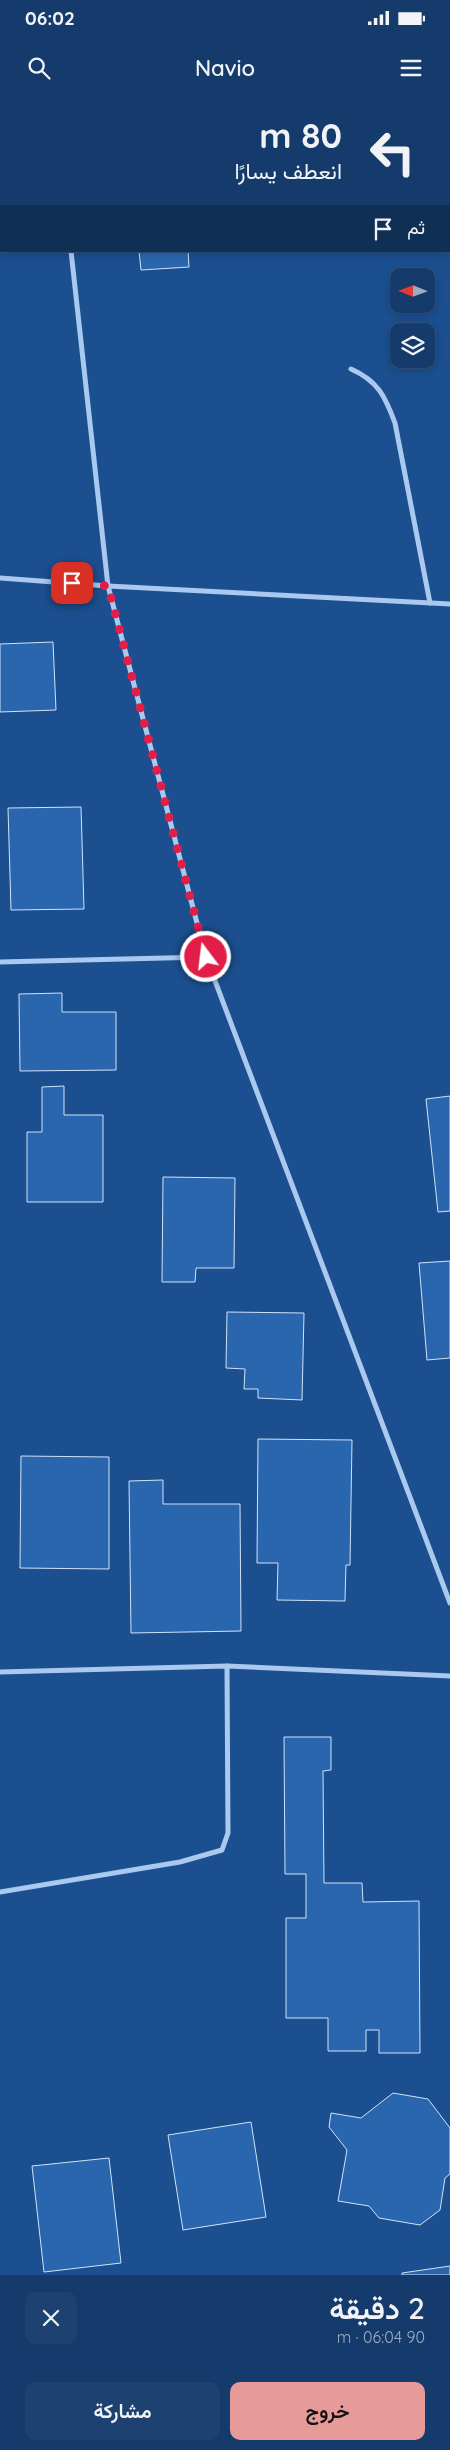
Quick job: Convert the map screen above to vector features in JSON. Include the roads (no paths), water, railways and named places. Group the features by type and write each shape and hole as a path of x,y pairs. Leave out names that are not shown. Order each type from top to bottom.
{"street":[{"path":"71,252 108,586 206,957 450,1602"},
{"path":"351,369 368,377 386,398 395,423 430,603"},
{"path":"0,578 108,586 450,604"},
{"path":"0,962 206,957"},
{"path":"0,1672 227,1666 450,1676"},
{"path":"0,1892 180,1862 222,1850 228,1833 227,1666"}]}
